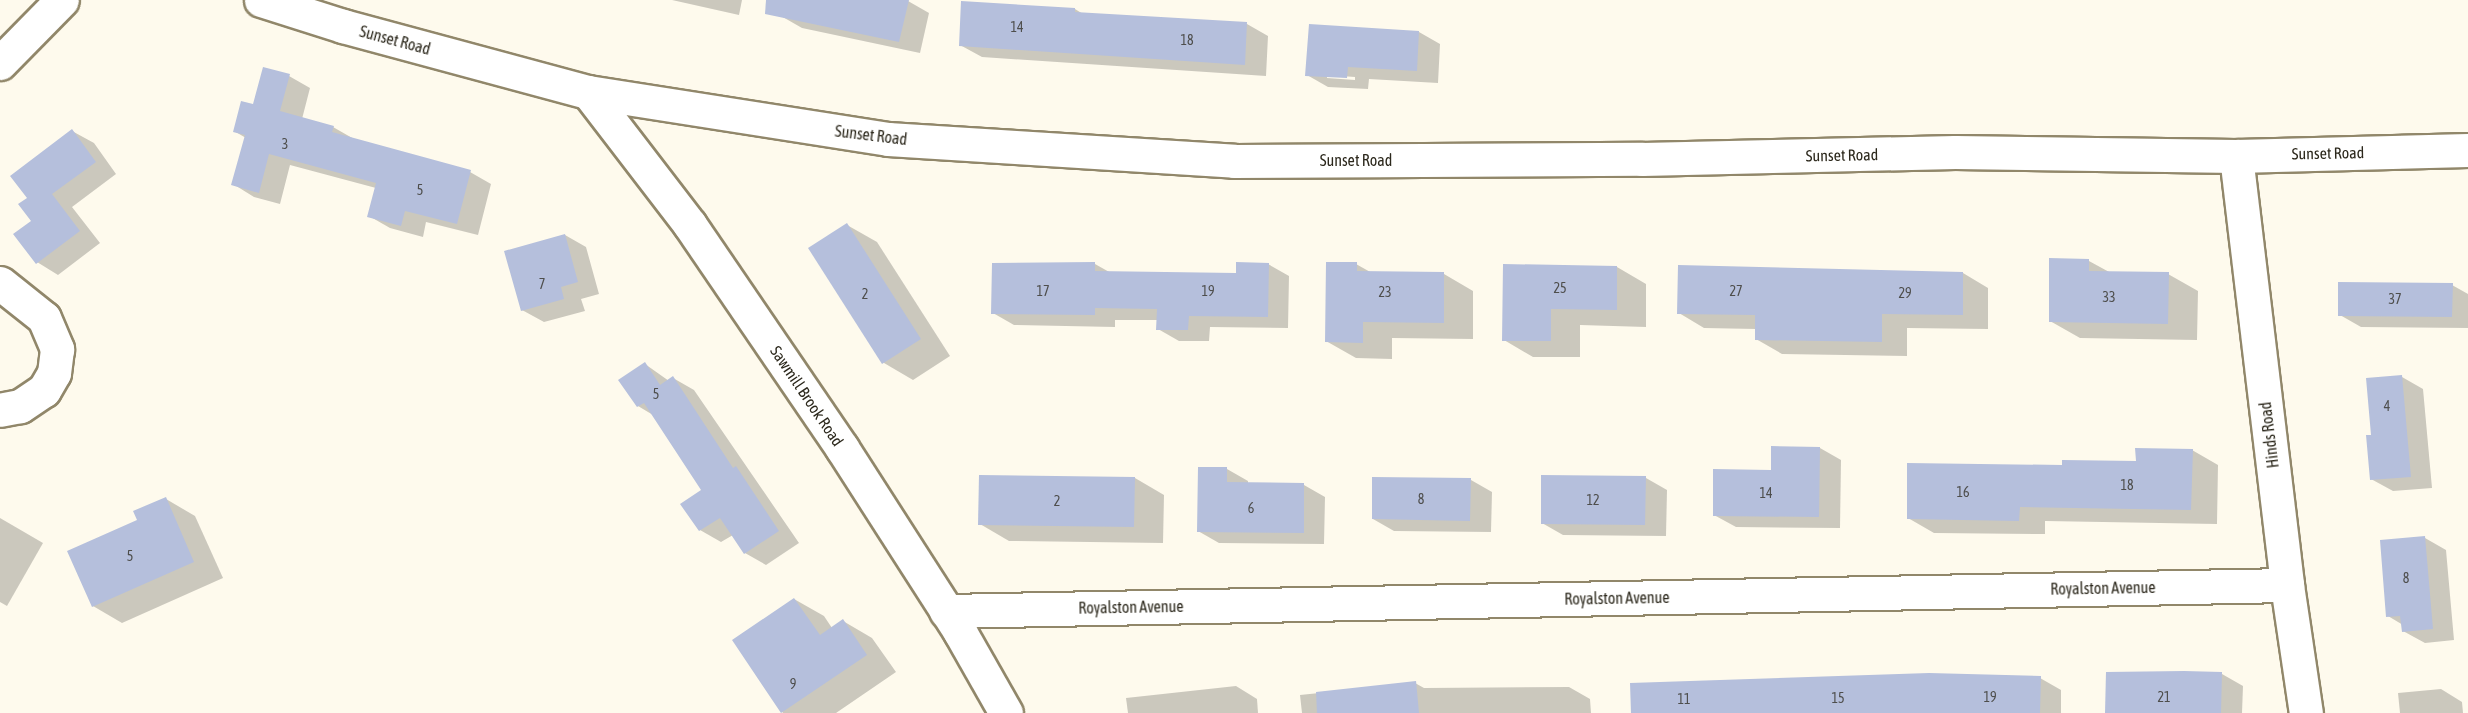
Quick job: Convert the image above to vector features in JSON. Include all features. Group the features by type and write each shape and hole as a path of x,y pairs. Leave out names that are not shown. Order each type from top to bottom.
{"street":[{"path":"0,63 62,0"},
{"name":"Sunset Road","path":"261,0 343,26 588,92 888,139 1234,161 1642,159 1955,152 2236,156 2468,150"},
{"name":"Sawmill Brook Road","path":"588,92 690,225 842,448 946,611 1006,713"},
{"name":"Hinds Road","path":"2236,156 2287,585 2306,713"},
{"path":"0,283 44,318 57,349 54,373 44,390 20,406 0,410"},
{"name":"Royalston Avenue","path":"946,611 2287,585"}],"building":[{"path":"766,0 909,0 899,42 765,14"},
{"path":"961,1 1075,8 1075,12 1247,22 1245,65 959,46"},
{"path":"1309,24 1419,31 1417,71 1348,67 1347,78 1305,76"},
{"path":"263,67 290,74 280,111 334,126 332,132 471,170 457,224 405,211 401,226 367,217 376,183 269,154 259,193 231,185 245,135 233,132 241,101 253,104"},
{"path":"72,129 96,162 52,194 80,231 36,264 13,234 31,221 18,204 27,198 10,176"},
{"path":"847,223 921,339 882,364 808,248"},
{"path":"565,234 578,282 561,287 564,299 521,311 504,251"},
{"path":"2049,258 2089,259 2089,271 2169,272 2168,324 2049,322"},
{"path":"1095,262 1095,271 1236,273 1236,262 1269,263 1268,317 1189,316 1188,330 1156,330 1157,309 1095,308 1095,315 991,314 992,263"},
{"path":"1326,262 1357,262 1357,271 1444,272 1444,323 1363,322 1363,343 1325,342"},
{"path":"1503,264 1617,266 1617,310 1551,309 1551,341 1502,341"},
{"path":"1678,265 1963,272 1963,315 1882,314 1882,342 1755,340 1755,315 1677,314"},
{"path":"2338,282 2453,283 2452,317 2338,316"},
{"path":"645,362 660,385 673,376 733,468 736,466 779,531 744,554 720,518 699,531 680,504 701,490 644,403 637,407 618,380"},
{"path":"2402,375 2411,477 2370,480 2366,435 2371,435 2366,378"},
{"path":"1771,446 1820,447 1819,517 1713,516 1713,469 1771,470"},
{"path":"2135,448 2193,449 2191,510 2020,507 2019,521 1907,519 1907,463 2062,465 2062,460 2136,461"},
{"path":"1198,467 1227,467 1227,482 1304,483 1304,533 1197,532"},
{"path":"979,475 1135,477 1134,527 978,525"},
{"path":"1541,475 1646,476 1645,525 1541,524"},
{"path":"1372,477 1471,478 1470,521 1372,519"},
{"path":"166,497 194,562 92,607 67,551 137,520 133,511"},
{"path":"2425,536 2433,629 2402,632 2400,616 2386,617 2380,540"},
{"path":"794,598 820,635 843,619 867,655 781,713 732,640"},
{"path":"2106,672 2222,672 2221,713 2105,713"},
{"path":"1929,673 2041,676 2040,713 1631,713 1630,683"},
{"path":"1416,681 1419,713 1317,713 1316,692"}]}
